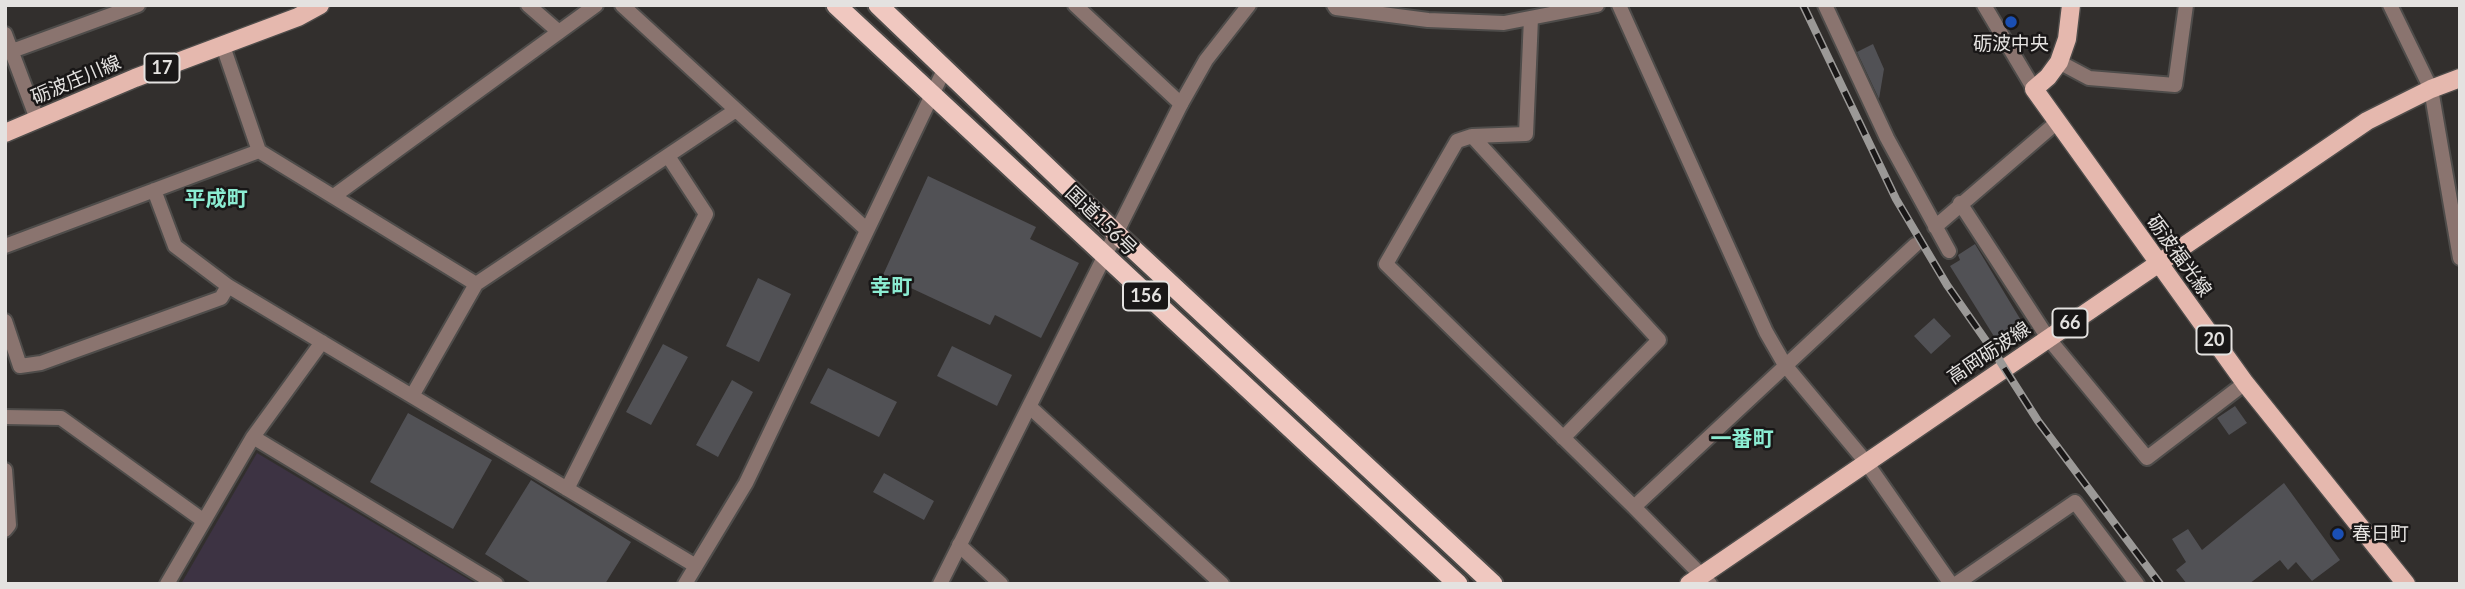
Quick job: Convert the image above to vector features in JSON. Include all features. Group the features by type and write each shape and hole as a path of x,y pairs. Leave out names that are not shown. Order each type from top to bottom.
{"highway":[{"name":"国道156号","path":"836,5 1458,584"},
{"name":"国道156号","path":"878,5 1117,234 1493,584"}],"main road":[{"name":"砺波庄川線","path":"5,133 135,78 299,17 320,5"},
{"path":"2034,89 2048,77 2059,62 2067,39 2071,5"},
{"name":"高岡砺波線","path":"1700,581 1866,462 2367,121 2431,89 2460,78"},
{"name":"砺波福光線","path":"2034,89 2245,383 2406,584"}],"street":[{"path":"12,51 138,5"},
{"path":"528,5 559,32"},
{"path":"334,196 596,5"},
{"path":"622,5 867,230"},
{"path":"1075,5 1181,104"},
{"path":"940,584 1031,408 1181,104 1206,60 1249,5"},
{"path":"1334,5 1336,8 1428,20 1504,23 1597,5"},
{"path":"1619,5 1766,332 1785,365 1866,462 1954,584 2075,502 2137,584"},
{"path":"1825,5 1886,138 1949,251"},
{"path":"1984,5 2034,89"},
{"path":"2059,62 2089,78 2175,85 2186,5"},
{"path":"2390,5 2431,89 2460,258"},
{"path":"1531,18 1526,134 1472,136 1457,141 1386,264 1634,507 1700,581"},
{"path":"5,34 37,119"},
{"path":"223,46 260,150 476,284"},
{"path":"685,584 746,483 945,68"},
{"path":"412,396 476,284 736,110"},
{"path":"1935,227 2056,123"},
{"path":"1472,136 1659,340 1563,438"},
{"path":"5,246 260,150"},
{"path":"567,489 706,214 668,156"},
{"path":"154,190 176,246 228,286 695,566"},
{"path":"1960,203 2048,338 2147,458 2245,383"},
{"path":"1634,507 1915,245"},
{"path":"5,321 20,366 41,363 221,299 228,286"},
{"path":"167,584 253,437 323,342"},
{"path":"1031,408 1222,584"},
{"path":"5,417 61,418 204,521"},
{"path":"253,437 496,584"},
{"path":"5,470 9,525 5,530"},
{"path":"959,545 1001,584"}],"shaded area":[{"path":"257,453 476,584 181,584"}],"building":[{"path":"1873,44 1884,69 1879,99 1857,52"},
{"path":"928,176 1036,227 1030,239 1079,263 1041,338 995,315 990,325 883,275"},
{"path":"1975,244 2022,322 1995,338 1950,266 1960,260 1958,255"},
{"path":"758,278 791,294 759,362 726,346"},
{"path":"1934,318 1951,336 1931,354 1914,336"},
{"path":"663,344 688,357 651,425 626,412"},
{"path":"952,346 1012,375 997,406 937,376"},
{"path":"828,368 897,402 879,437 810,403"},
{"path":"732,380 753,392 718,457 696,445"},
{"path":"2235,406 2247,423 2229,435 2217,418"},
{"path":"408,413 492,460 453,529 370,482"},
{"path":"884,473 934,501 924,520 873,492"},
{"path":"531,480 631,542 605,584 533,584 485,554"},
{"path":"2284,483 2340,560 2312,581 2296,562 2288,570 2280,560 2249,584 2187,584 2176,570 2186,562 2172,539 2188,529 2202,550"}],"railway":[{"path":"1803,5 1896,199 1947,285 2038,421 2160,584"}],"place":[{"name":"砺波中央","path":"2011,22"},
{"name":"春日町","path":"2338,534"}],"district":[{"name":"平成町","path":"216,199"},
{"name":"幸町","path":"891,287"},
{"name":"一番町","path":"1742,439"}]}
